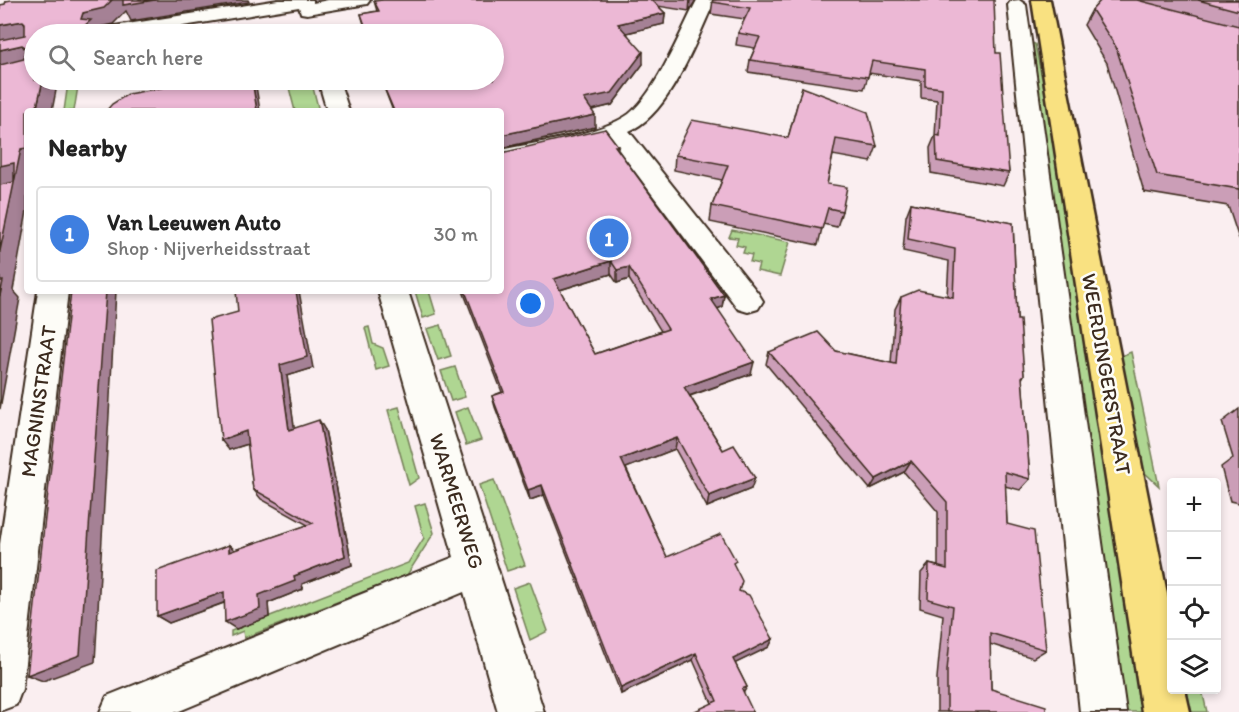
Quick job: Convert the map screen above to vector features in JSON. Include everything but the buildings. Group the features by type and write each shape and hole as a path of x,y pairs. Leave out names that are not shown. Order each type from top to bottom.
{"main road":[{"name":"WEERDINGERSTRAAT","path":"1032,19 1166,712"}],"street":[{"path":"184,24 361,0"},
{"path":"504,157 616,130 637,118 653,99 706,0"},
{"name":"WEERDINGERSTRAAT","path":"1032,19 1104,712"},
{"path":"332,90 337,108"},
{"path":"616,130 748,301"},
{"name":"MAGNINSTRAAT","path":"0,690 53,294"},
{"name":"WARMEERWEG","path":"394,294 522,712"},
{"path":"123,712 477,567"}],"green space":[{"path":"1029,42 1035,44 1046,98 1142,712 1119,712"},
{"path":"67,90 77,90 74,108 64,108"},
{"path":"290,90 314,90 318,108 294,108"},
{"path":"732,230 790,242 780,276 757,271 759,264 750,262 752,255 743,253 745,247 736,245 738,238 729,237"},
{"path":"416,294 430,294 436,314 423,318"},
{"path":"441,325 451,356 438,360 427,329"},
{"path":"369,327 373,344 383,348 389,366 376,370 365,328"},
{"path":"1131,352 1159,486 1144,472 1121,356"},
{"path":"455,367 465,397 451,401 441,371"},
{"path":"399,407 419,478 409,485 388,410"},
{"path":"468,407 481,440 466,445 455,412"},
{"path":"494,480 525,565 507,571 479,485"},
{"path":"425,503 434,533 407,575 244,638 243,631 231,636 231,631 408,563 424,538 415,506"},
{"path":"530,582 548,631 530,640 513,588"},
{"path":"1188,694 1203,694 1207,712 1191,712"}],"place":[{"name":"Van Leeuwen Auto","path":"609,238"}]}
